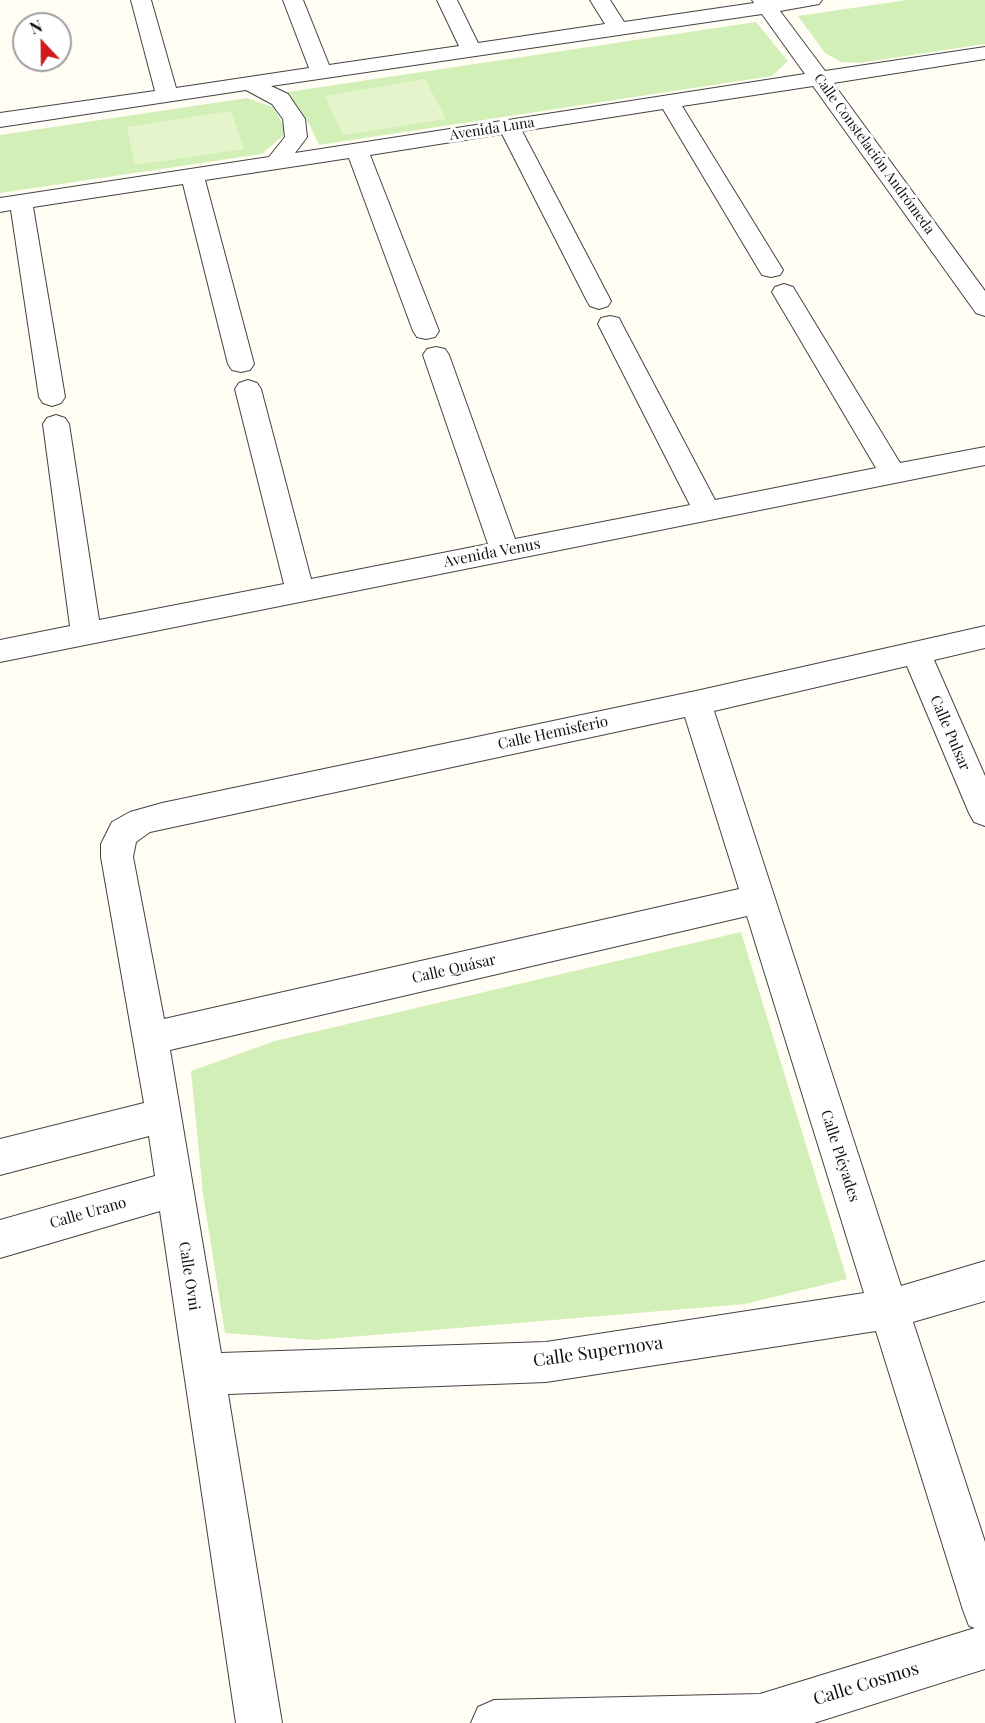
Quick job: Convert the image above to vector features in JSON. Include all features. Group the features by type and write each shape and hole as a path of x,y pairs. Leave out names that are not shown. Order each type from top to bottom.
{"street":[{"path":"141,0 167,95"},
{"path":"293,0 321,72"},
{"path":"447,0 471,50"},
{"path":"600,0 618,29"},
{"path":"0,97 2,119 618,29 764,3 812,0"},
{"name":"Calle Constelación Andrómeda","path":"764,3 985,308"},
{"path":"978,54 985,73"},
{"name":"Avenida Luna","path":"10,204 978,54"},
{"path":"248,83 280,99 294,119 296,137 276,163"},
{"path":"669,102 771,270"},
{"path":"509,127 707,511"},
{"path":"357,150 431,343 505,551"},
{"path":"192,175 300,591"},
{"path":"10,204 54,411 86,634"},
{"path":"784,292 893,474"},
{"name":"Avenida Venus","path":"0,651 985,456"},
{"name":"Calle Hemisferio","path":"124,832 141,821 162,816 696,703 985,637"},
{"name":"Calle Pulsar","path":"916,653 985,813"},
{"name":"Calle Pléyades","path":"696,703 985,1610"},
{"name":"Calle Ovni","path":"124,832 117,844 117,857 176,1188 259,1723"},
{"name":"Calle Quásar","path":"149,1039 758,899"},
{"path":"0,1157 164,1115"},
{"name":"Calle Urano","path":"0,1239 176,1188"},
{"name":"Calle Supernova","path":"205,1374 546,1362 889,1309 985,1281"},
{"name":"Calle Cosmos","path":"494,1723 760,1717 985,1647"}],"green space":[{"path":"907,0 985,0 985,44 859,63 841,62 825,53 798,16"},
{"path":"756,22 788,61 772,76 319,145 309,124 288,92"},
{"path":"425,79 446,119 343,135 325,96"},
{"path":"247,98 273,107 287,132 262,154 0,193 0,135"},
{"path":"231,111 244,149 135,165 127,127"},
{"path":"741,932 847,1279 745,1304 314,1340 225,1333 203,1194 191,1071 275,1041"}]}
